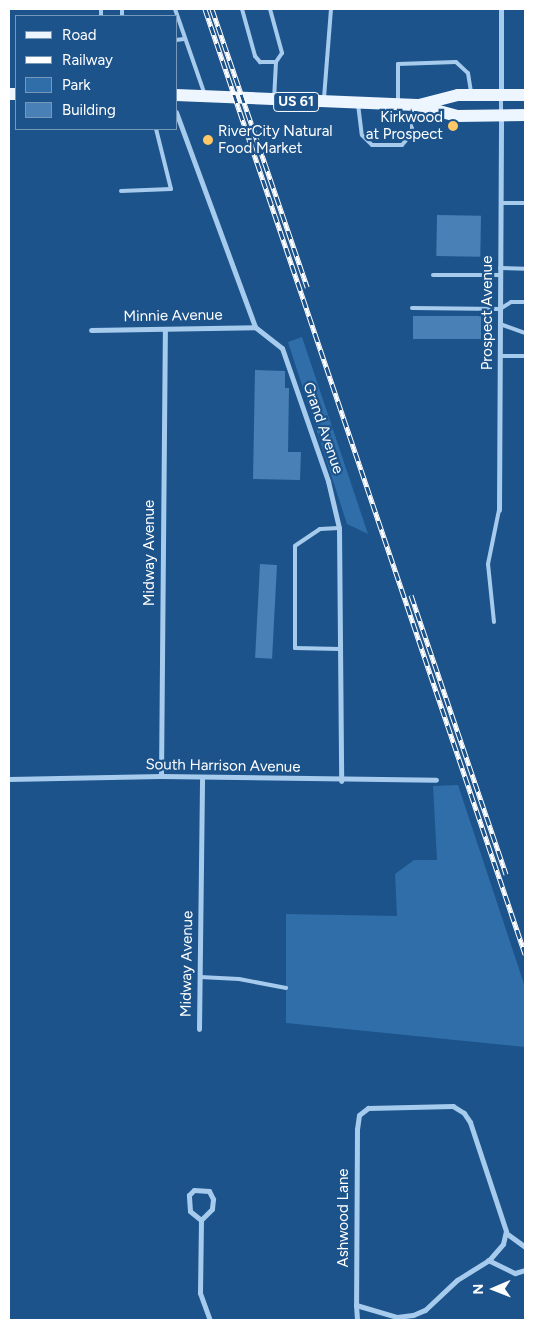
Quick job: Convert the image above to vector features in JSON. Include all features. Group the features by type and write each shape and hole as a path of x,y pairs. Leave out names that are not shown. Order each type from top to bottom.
{"main road":[{"name":"US 61","path":"178,95 324,103 414,105 471,95 525,95"},
{"name":"US 61","path":"414,105 457,116 525,116"}],"street":[{"path":"501,9 501,95"},
{"name":"Prospect Avenue","path":"499,510 501,116"},
{"path":"178,117 255,328"},
{"name":"Minnie Avenue","path":"91,330 255,328"},
{"name":"Grand Avenue","path":"255,328 282,348 328,482 338,528 342,781"},
{"name":"Midway Avenue","path":"161,776 165,329"},
{"name":"South Harrison Avenue","path":"9,779 161,776 202,779 436,780"},
{"name":"Midway Avenue","path":"199,1029 202,779"},
{"name":"Ashwood Lane","path":"357,1320 359,1115 368,1108 453,1106 464,1112 470,1122 506,1233"},
{"path":"201,1220 190,1211 189,1195 194,1190 209,1191 213,1199 212,1209 201,1220 200,1293 210,1320"},
{"path":"356,1305 394,1319 425,1310 457,1280 488,1260 503,1244 506,1233 525,1247"},
{"path":"488,1260 515,1273 525,1270"}],"lane":[{"path":"242,9 255,56 260,62 276,62"},
{"path":"270,9 282,54 276,62 274,99"},
{"path":"324,103 331,9"},
{"path":"178,19 206,97"},
{"path":"178,40 184,39"},
{"path":"398,105 398,64 456,62 468,73 471,95"},
{"path":"501,95 501,116"},
{"path":"358,104 362,135 372,145 402,145 412,133 414,105"},
{"path":"121,191 171,189 156,130"},
{"path":"501,203 525,203"},
{"path":"500,268 525,269"},
{"path":"432,275 500,275"},
{"path":"412,308 500,309 511,302 525,302"},
{"path":"500,324 525,333"},
{"path":"500,356 525,356"},
{"path":"494,622 488,564 499,510"},
{"path":"338,528 320,529 295,546 295,648 340,649"},
{"path":"200,977 239,979 286,988"}],"green space":[{"path":"302,337 368,534 347,524 288,342"},
{"path":"458,785 525,987 525,1047 286,1023 286,914 397,916 395,874 414,860 437,860 433,786"}],"building":[{"path":"437,215 481,216 480,257 436,256"},
{"path":"413,316 481,316 481,339 413,339"},
{"path":"255,370 285,371 285,388 289,388 288,452 301,452 300,480 253,479"},
{"path":"260,564 277,565 272,659 255,658"}],"railway":[{"path":"205,9 525,954"},
{"path":"212,9 307,287"},
{"path":"411,595 506,874"}],"place":[{"name":"Kirkwood at Prospect","path":"453,126"},
{"name":"RiverCity Natural Food Market","path":"208,140"}]}
